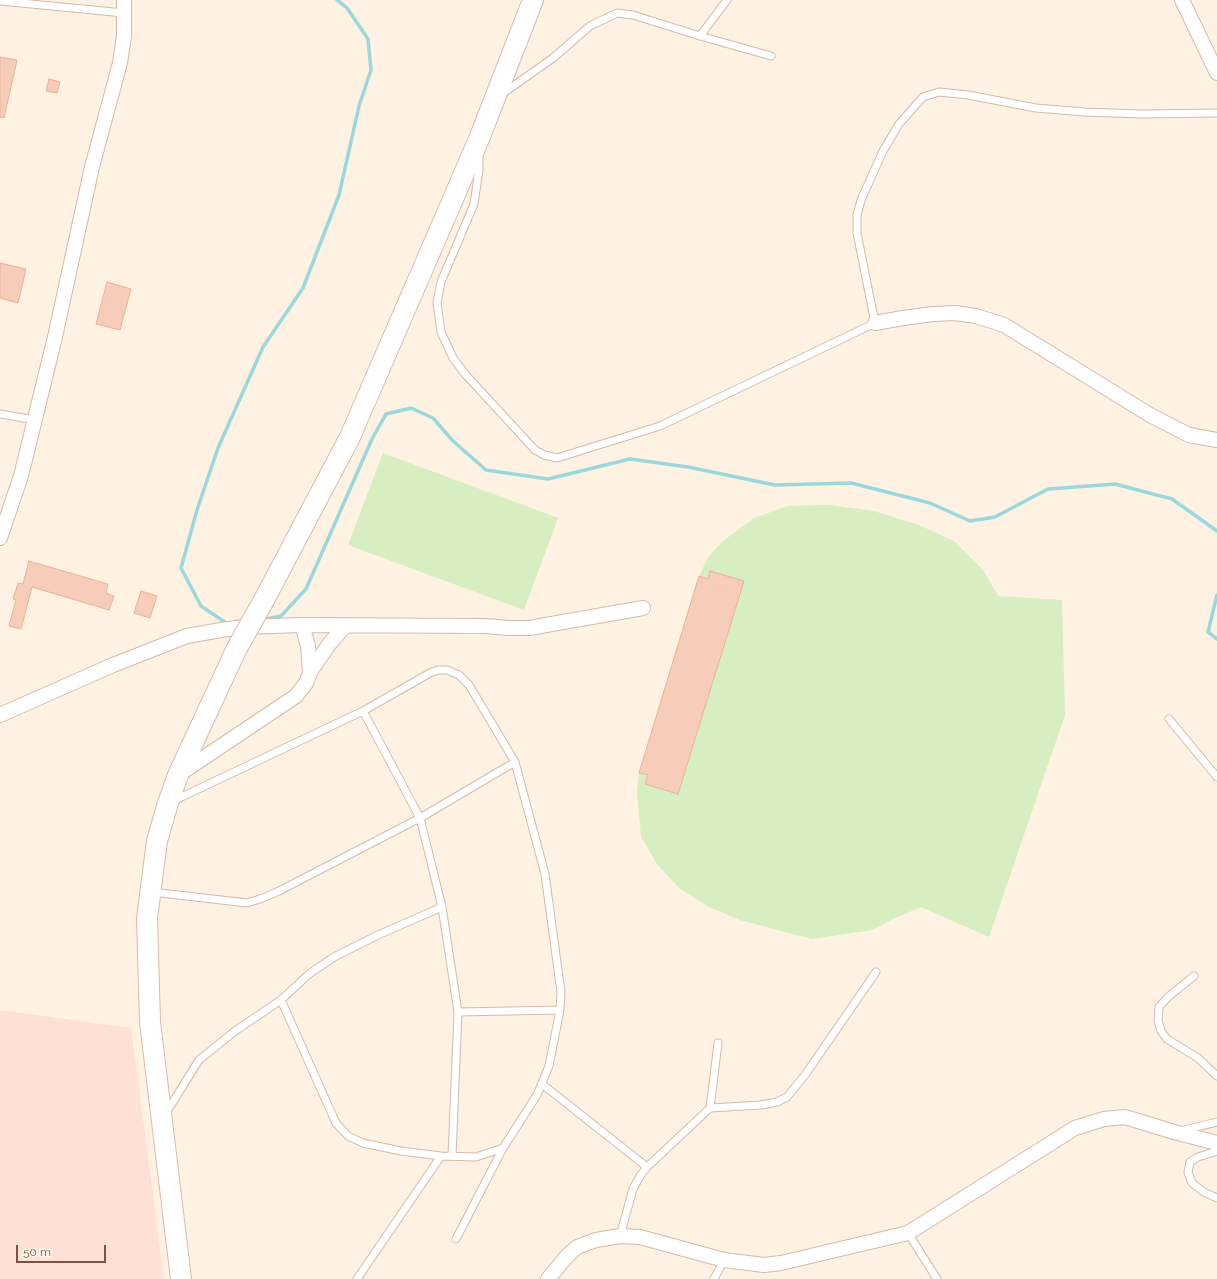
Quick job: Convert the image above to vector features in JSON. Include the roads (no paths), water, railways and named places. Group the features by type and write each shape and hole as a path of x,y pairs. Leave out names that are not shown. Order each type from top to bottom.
{"street":[{"path":"181,1279 150,1022 147,918 157,841 178,775 237,648 350,437 479,139 533,0"},
{"path":"1182,0 1217,72"},
{"path":"0,538 21,476 55,337 92,167 120,63 124,36 124,6"},
{"path":"875,323 933,314 955,313 976,316 1004,325 1150,415 1189,435 1217,440"},
{"path":"0,715 113,665 187,636 244,627 302,625 485,626 529,628 643,608"},
{"path":"302,625 308,646 310,673"},
{"path":"178,775 296,696 306,683 310,673 330,643 346,625"},
{"path":"548,1279 567,1256 578,1248 596,1240 620,1236 640,1236 724,1260 764,1265 781,1264 908,1233 1075,1128 1104,1119 1125,1117 1217,1143"}],"lane":[{"path":"700,36 727,0"},
{"path":"0,1 124,6"},
{"path":"494,100 553,58 590,26 617,13 633,15 771,56"},
{"path":"479,139 479,170 474,204 441,282 437,303 441,332 453,358 535,450 544,455 557,458 660,426 875,323 857,233 857,215 861,200 883,151 899,124 923,97 939,92 968,95 1036,108 1084,112 1142,114 1217,112"},
{"path":"0,414 35,420"},
{"path":"168,803 363,710 430,673 438,670 447,670 459,675 469,685 515,762 545,874 560,975 561,992 560,1010 549,1066 542,1084 503,1148 456,1238"},
{"path":"363,710 420,818 442,907 458,1012 452,1156"},
{"path":"1169,719 1217,777"},
{"path":"150,892 247,903 279,891 420,818 515,762"},
{"path":"161,1120 199,1060 235,1031 281,1000 309,974 334,957 378,935 442,907"},
{"path":"710,1108 762,1105 777,1102 787,1097 805,1075 876,972"},
{"path":"1194,976 1168,997 1159,1007 1158,1020 1161,1032 1167,1039 1198,1058 1217,1076"},
{"path":"281,1000 336,1123 348,1136 363,1144 441,1156 476,1157 503,1148"},
{"path":"458,1012 560,1010"},
{"path":"620,1236 633,1189 647,1168 710,1108 718,1043"},
{"path":"542,1084 647,1168"},
{"path":"1174,1132 1217,1122"},
{"path":"1217,1151 1198,1157 1190,1162 1188,1172 1192,1183 1204,1192 1217,1198"},
{"path":"357,1279 441,1156"},
{"path":"908,1233 937,1279"},
{"path":"714,1279 724,1260"}],"waterway":[{"path":"229,625 201,606 181,568 197,510 218,448 263,347 303,288 339,195 359,106 371,70 368,39 347,8 337,0"},
{"path":"261,620 281,616 306,589 372,439 386,414 411,408 433,418 453,441 486,470 548,479 630,459 688,467 775,485 851,483 930,503 970,521 995,517 1048,489 1115,484 1172,499 1217,531"},
{"path":"1217,595 1208,632 1217,639"}]}
